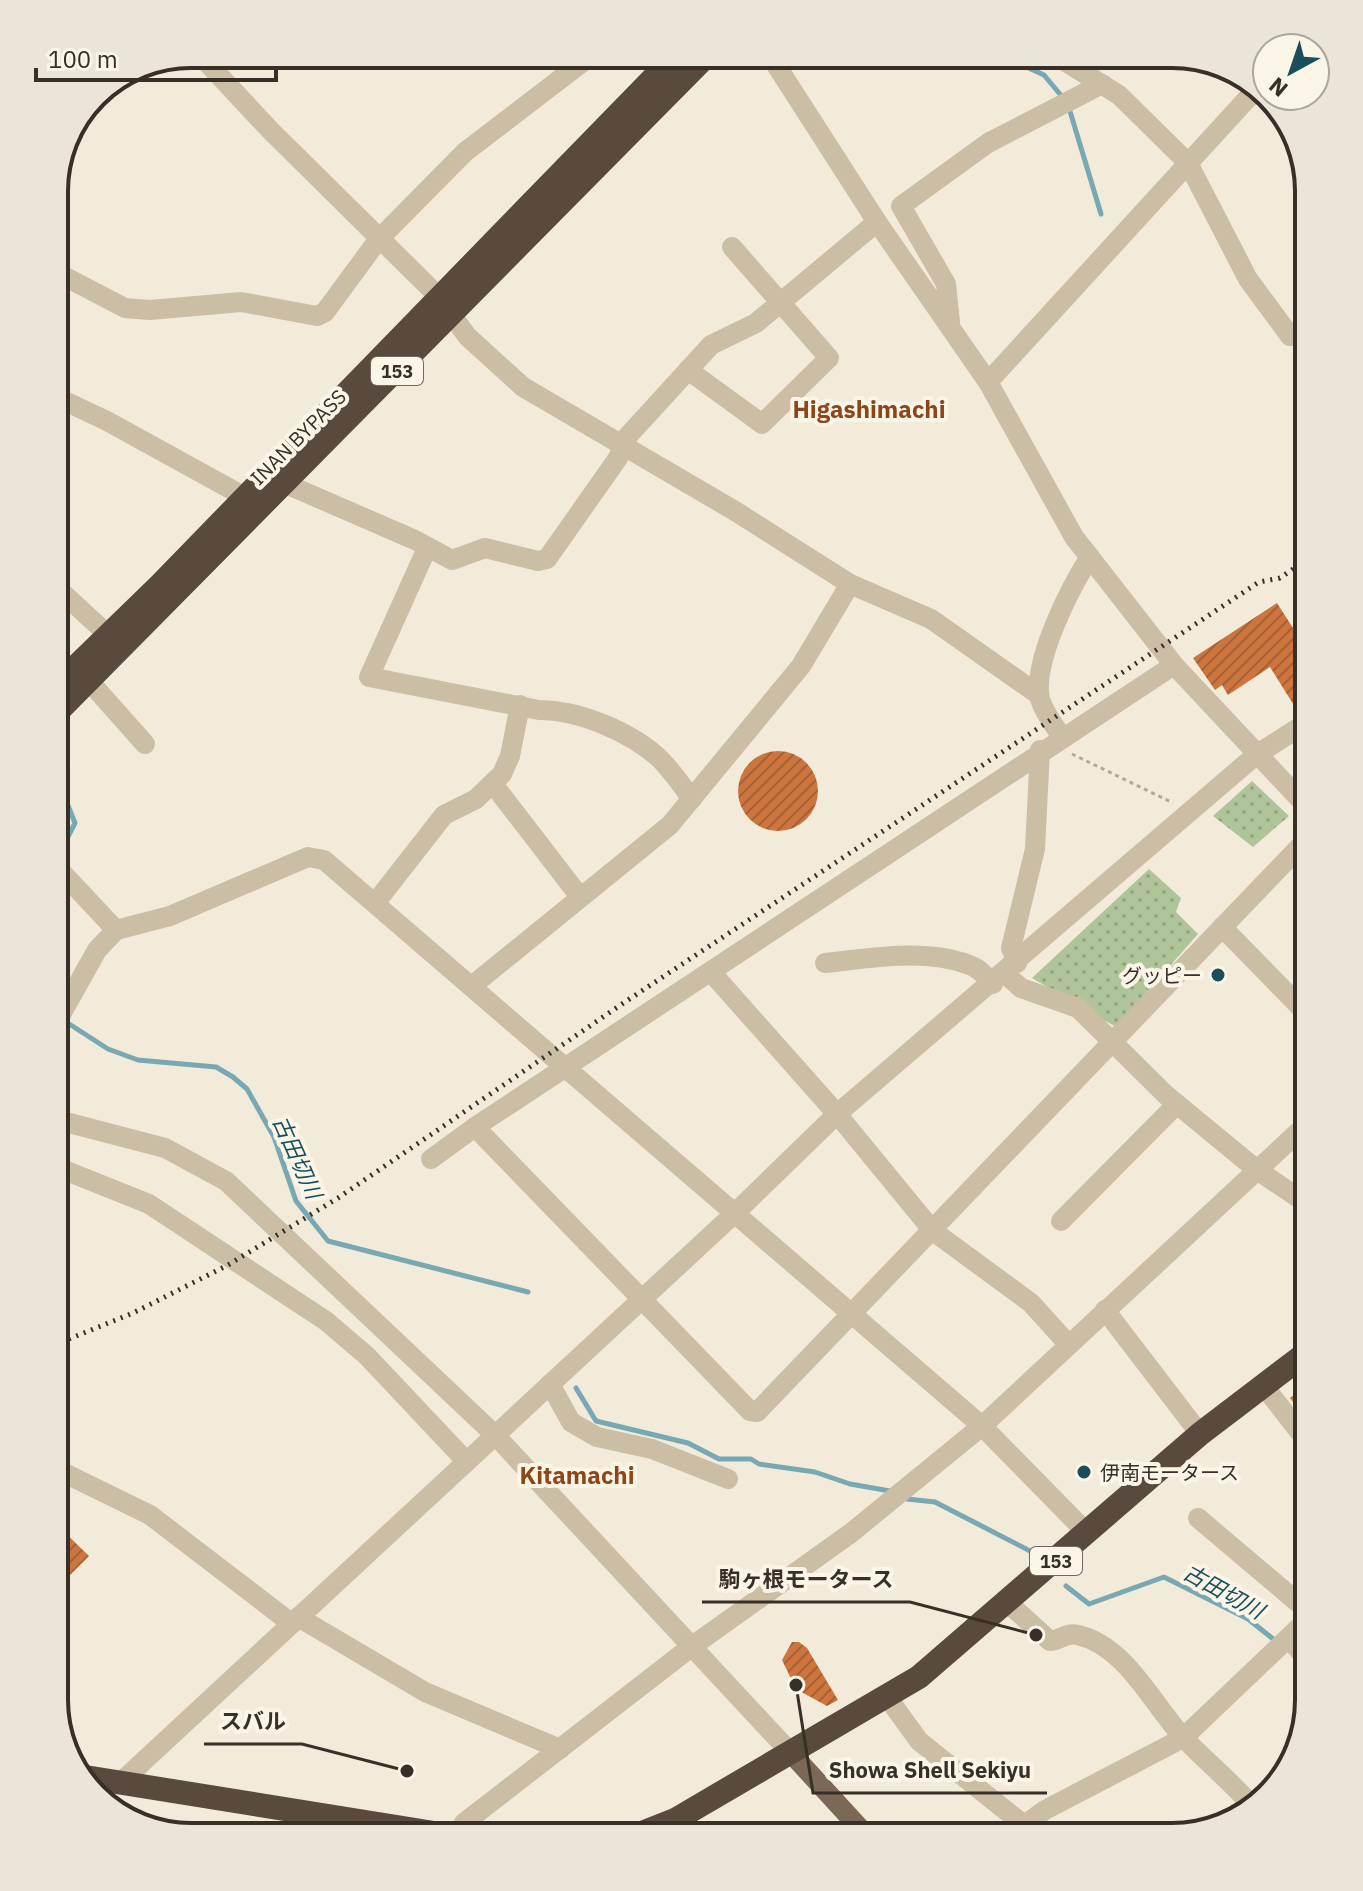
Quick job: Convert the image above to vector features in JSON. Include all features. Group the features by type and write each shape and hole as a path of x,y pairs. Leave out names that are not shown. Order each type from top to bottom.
{"highway":[{"name":"INAN BYPASS","path":"75,682 286,484 444,306 664,68"},
{"name":"INAN BYPASS","path":"116,642 245,497 693,68"},
{"name":"153","path":"667,1823 888,1698 956,1648 1200,1434 1295,1361"},
{"path":"96,1778 358,1823"}],"main road":[{"path":"790,1752 855,1823"}],"street":[{"path":"212,68 523,387 735,511 850,584 931,619 1039,695"},
{"path":"68,278 125,308 173,309 241,302 317,316 325,312 378,240 465,152 575,68"},
{"path":"778,68 877,222 988,382 1074,537 1174,665 1295,795"},
{"path":"1076,68 1102,84 1188,163 1248,279 1290,336 1295,333"},
{"path":"951,326 946,284 901,206 988,143 1102,84"},
{"path":"988,382 1250,96"},
{"path":"286,484 452,560 485,548 538,561 547,559 624,448 627,437 711,345 756,323 877,222"},
{"path":"688,370 762,424 829,358 732,247"},
{"path":"68,403 245,497"},
{"path":"427,548 369,677 539,710 565,710 596,720 659,758 692,799"},
{"path":"1005,973 1035,849 1051,744 1039,695 1049,647 1069,589 1090,557"},
{"path":"473,985 649,845 692,799 801,666 850,584"},
{"path":"68,598 116,642"},
{"path":"431,1159 1174,665"},
{"path":"75,682 145,744"},
{"path":"376,902 444,815 476,799 493,784 510,756 520,705"},
{"path":"121,1782 735,1213 837,1114 1256,755 1295,730"},
{"path":"493,784 580,897"},
{"path":"475,1127 640,1300 750,1411 757,1412 1295,851"},
{"path":"68,1004 97,950 116,930 170,916 308,857 324,860 473,985 982,1426 1087,1533"},
{"path":"68,879 116,930"},
{"path":"1222,927 1295,1002"},
{"path":"825,963 880,957 938,958 1005,973 1021,988 1078,1008 1177,1104 1257,1170 1295,1196"},
{"path":"711,972 837,1114 933,1231 1031,1303 1068,1344"},
{"path":"1061,1221 1177,1104"},
{"path":"68,1123 165,1148 226,1181 495,1435 790,1752"},
{"path":"464,1823 691,1647 851,1533 982,1426 1295,1135"},
{"path":"68,1172 149,1204 326,1321 367,1356 466,1461"},
{"path":"1105,1310 1200,1434"},
{"path":"550,1384 571,1422 597,1437 652,1449 728,1479"},
{"path":"1263,1385 1295,1426"},
{"path":"68,1475 150,1515 294,1620 425,1692 560,1749"},
{"path":"1198,1518 1295,1600"},
{"path":"1008,1603 1050,1641 1066,1634 1079,1635 1109,1652 1183,1738 1227,1775 1246,1799"},
{"path":"1038,1823 1045,1810 1183,1738 1295,1633"},
{"path":"1289,1639 1295,1646"},
{"path":"888,1698 919,1741 1023,1823"}],"path":[{"path":"1051,744 1191,812"}],"green space":[{"path":"1252,781 1289,816 1253,847 1213,816"},
{"path":"1149,869 1181,898 1176,912 1198,934 1116,1027 1032,978"}],"building":[{"path":"1277,603 1295,631 1295,707 1270,667 1228,695 1222,685 1215,690 1193,658"},
{"path":"778,751 793,754 806,763 815,776 818,791 815,806 806,819 793,828 778,831 763,828 750,819 741,806 738,791 741,776 750,763 763,754"},
{"path":"68,1536 89,1556 68,1577"},
{"path":"792,1642 799,1642 807,1648 838,1700 827,1706 796,1689 782,1660"}],"waterway":[{"path":"1029,68 1044,75 1064,99"},
{"path":"1069,108 1101,214"},
{"name":"古田切川","path":"68,806 75,823 68,837"},
{"name":"古田切川","path":"68,1023 108,1049 138,1060 216,1067 233,1077 247,1089 274,1137 296,1201 328,1241 528,1292"},
{"name":"古田切川","path":"576,1388 596,1421 688,1443 719,1459 751,1459 759,1464 815,1472 850,1484 890,1491"},
{"name":"古田切川","path":"907,1499 935,1502 1036,1554"},
{"name":"古田切川","path":"1066,1586 1089,1604 1164,1577 1248,1619 1277,1642"}],"railway":[{"path":"68,1339 133,1313 228,1265 338,1198 625,1002 1259,582 1280,578 1295,568"}],"place":[{"name":"グッピー","path":"1218,975"},
{"name":"伊南モータース","path":"1084,1472"},
{"name":"駒ヶ根モータース","path":"1036,1635"},
{"name":"Showa Shell Sekiyu","path":"796,1685"},
{"name":"スバル","path":"407,1771"}],"district":[{"name":"Higashimachi","path":"869,409"},
{"name":"Kitamachi","path":"577,1475"}]}
